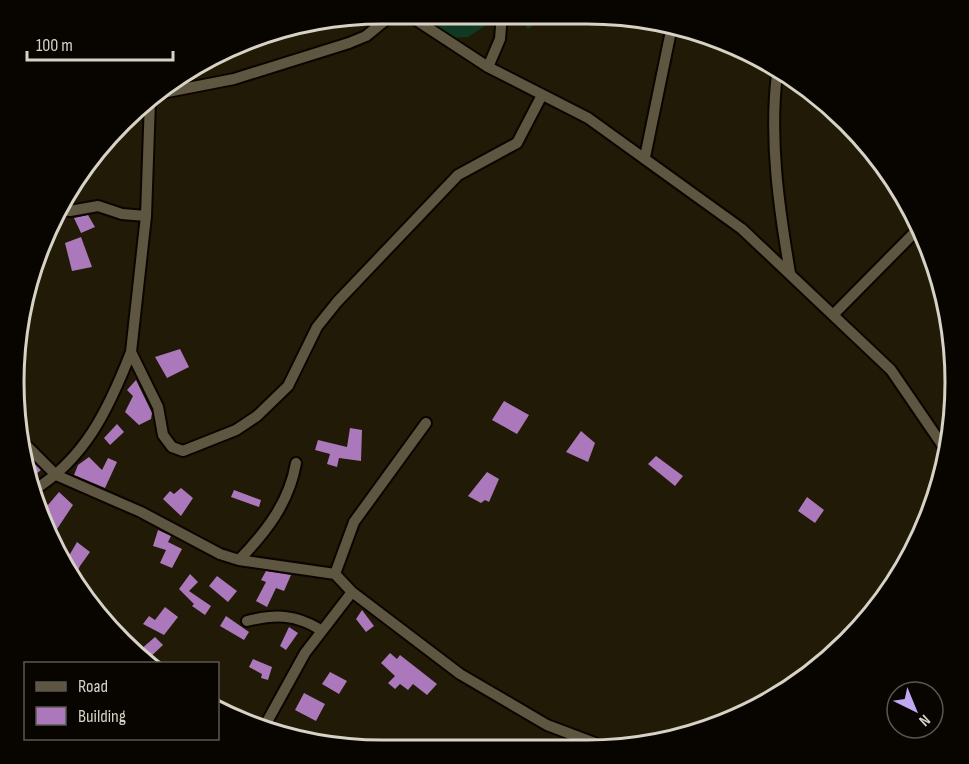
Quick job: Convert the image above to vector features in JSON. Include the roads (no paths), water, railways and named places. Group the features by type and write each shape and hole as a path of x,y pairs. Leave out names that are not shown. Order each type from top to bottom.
{"street":[{"path":"174,91 234,79 349,43 366,36 381,24"},
{"path":"422,24 488,67 588,118 742,229 891,370 940,441"},
{"path":"488,67 500,39 501,24"},
{"path":"645,157 670,34"},
{"path":"777,78 774,116 776,165 790,273"},
{"path":"130,352 156,401 160,426 172,447 177,450 190,449 236,430 257,416 288,386 324,318 445,186 458,175 517,143 542,95"},
{"path":"40,486 56,475 99,423 110,404 130,352 146,216 150,110"},
{"path":"68,211 98,206 122,214 146,216"},
{"path":"834,314 913,234"},
{"path":"335,574 354,522 426,423"},
{"path":"31,450 56,475 239,560 335,574 352,592 460,674 547,725 587,740"},
{"path":"239,560 277,516 288,492 296,463"},
{"path":"267,721 290,677 321,630 352,592"},
{"path":"247,621 275,615 289,616 307,621 321,630"}]}
